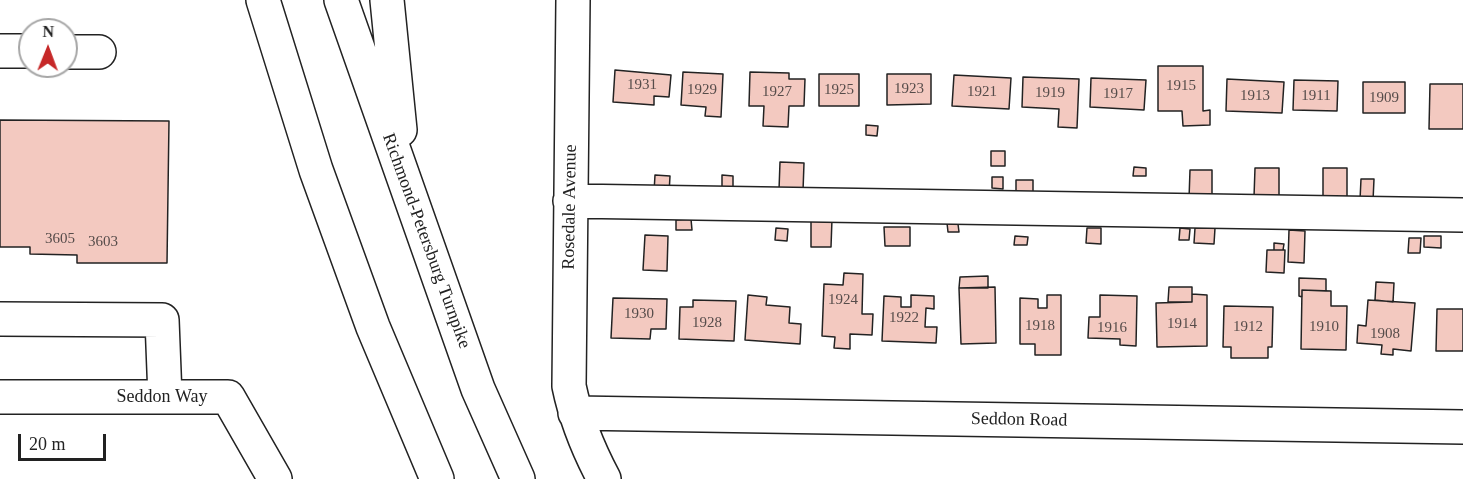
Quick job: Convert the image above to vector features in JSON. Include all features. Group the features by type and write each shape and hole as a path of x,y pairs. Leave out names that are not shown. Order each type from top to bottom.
{"main road":[{"path":"263,0 316,170 373,327 437,479"},
{"name":"Richmond-Petersburg Turnpike","path":"341,0 478,389 518,479"},
{"path":"387,0 406,189"},
{"name":"Rosedale Avenue","path":"573,0 569,386 575,413 588,448 604,479"},
{"path":"0,51 18,51"},
{"path":"78,52 99,52"},
{"path":"570,201 1463,215"},
{"path":"0,319 162,320 165,397"},
{"name":"Seddon Way","path":"0,397 228,397 275,479"},
{"name":"Seddon Road","path":"575,413 1463,427"}],"building":[{"path":"1158,66 1203,66 1203,111 1210,110 1210,125 1183,126 1182,111 1158,111"},
{"path":"615,70 671,75 669,97 654,96 654,105 613,102"},
{"path":"683,72 723,74 721,117 705,116 706,107 681,105"},
{"path":"750,72 789,73 789,79 805,79 804,106 789,106 788,127 763,126 764,106 749,106"},
{"path":"819,74 859,74 859,106 819,106"},
{"path":"887,74 931,74 931,104 887,105"},
{"path":"954,75 1011,78 1009,109 952,106"},
{"path":"1023,77 1079,79 1077,128 1058,127 1059,109 1022,107"},
{"path":"1091,78 1146,80 1144,110 1090,107"},
{"path":"1227,79 1284,82 1282,113 1226,111"},
{"path":"1294,80 1338,81 1337,111 1293,110"},
{"path":"1363,82 1405,82 1405,113 1363,113"},
{"path":"1430,84 1463,84 1463,129 1429,129"},
{"path":"0,120 169,121 167,263 77,263 77,255 30,254 30,247 0,247"},
{"path":"866,125 878,126 877,136 866,135"},
{"path":"991,151 1005,151 1005,166 991,166"},
{"path":"780,162 804,163 803,191 779,190"},
{"path":"1134,167 1146,168 1146,176 1133,176"},
{"path":"1255,168 1279,168 1279,197 1254,197"},
{"path":"1323,168 1347,168 1347,197 1323,197"},
{"path":"1190,170 1212,170 1212,200 1189,199"},
{"path":"655,175 670,176 669,194 654,192"},
{"path":"722,175 733,176 733,187 722,187"},
{"path":"992,177 1003,177 1003,189 992,188"},
{"path":"1361,179 1374,179 1373,201 1360,200"},
{"path":"1016,180 1033,180 1033,197 1016,196"},
{"path":"811,218 832,219 831,247 811,247"},
{"path":"691,219 692,230 676,230 676,220"},
{"path":"947,223 958,224 959,232 948,232"},
{"path":"884,227 910,227 910,246 885,246"},
{"path":"776,228 788,229 787,241 775,240"},
{"path":"1087,228 1101,228 1101,244 1086,243"},
{"path":"1180,228 1190,229 1189,240 1179,240"},
{"path":"1195,228 1215,228 1214,244 1194,243"},
{"path":"1289,230 1305,231 1304,263 1288,262"},
{"path":"645,235 668,236 667,271 643,270"},
{"path":"1015,236 1028,237 1027,245 1014,245"},
{"path":"1424,236 1441,236 1441,248 1424,247"},
{"path":"1409,238 1421,238 1420,253 1408,253"},
{"path":"1274,243 1284,244 1283,250 1274,250"},
{"path":"1267,250 1285,250 1284,273 1266,272"},
{"path":"844,273 863,274 862,314 873,314 872,335 850,334 850,349 834,348 835,337 822,336 824,284 843,285"},
{"path":"988,276 988,288 959,288 960,277"},
{"path":"1299,278 1326,279 1326,291 1302,290 1302,297 1299,296"},
{"path":"1376,282 1394,283 1393,302 1375,300"},
{"path":"995,287 996,343 961,344 959,288"},
{"path":"1169,287 1192,287 1192,302 1168,302"},
{"path":"1302,290 1331,291 1331,306 1347,306 1346,350 1301,349"},
{"path":"1192,294 1207,295 1207,346 1157,347 1156,303 1192,302"},
{"path":"748,295 767,297 766,305 790,307 789,323 801,324 800,344 745,340"},
{"path":"911,295 934,296 934,309 926,308 925,327 937,327 936,343 882,341 884,296 901,297 901,307 911,307"},
{"path":"1047,295 1061,295 1061,355 1035,355 1035,344 1020,344 1020,298 1038,299 1038,308 1047,308"},
{"path":"1100,295 1137,296 1136,346 1120,345 1120,339 1088,338 1089,317 1100,317"},
{"path":"613,298 667,299 666,329 651,329 650,339 611,338"},
{"path":"693,300 736,301 734,341 679,339 680,307 693,307"},
{"path":"1368,300 1415,303 1411,351 1393,349 1393,355 1381,354 1382,345 1357,343 1358,325 1366,326"},
{"path":"1224,306 1273,307 1272,347 1268,347 1268,358 1231,358 1231,347 1223,347"},
{"path":"1437,309 1463,309 1463,351 1436,351"}]}
